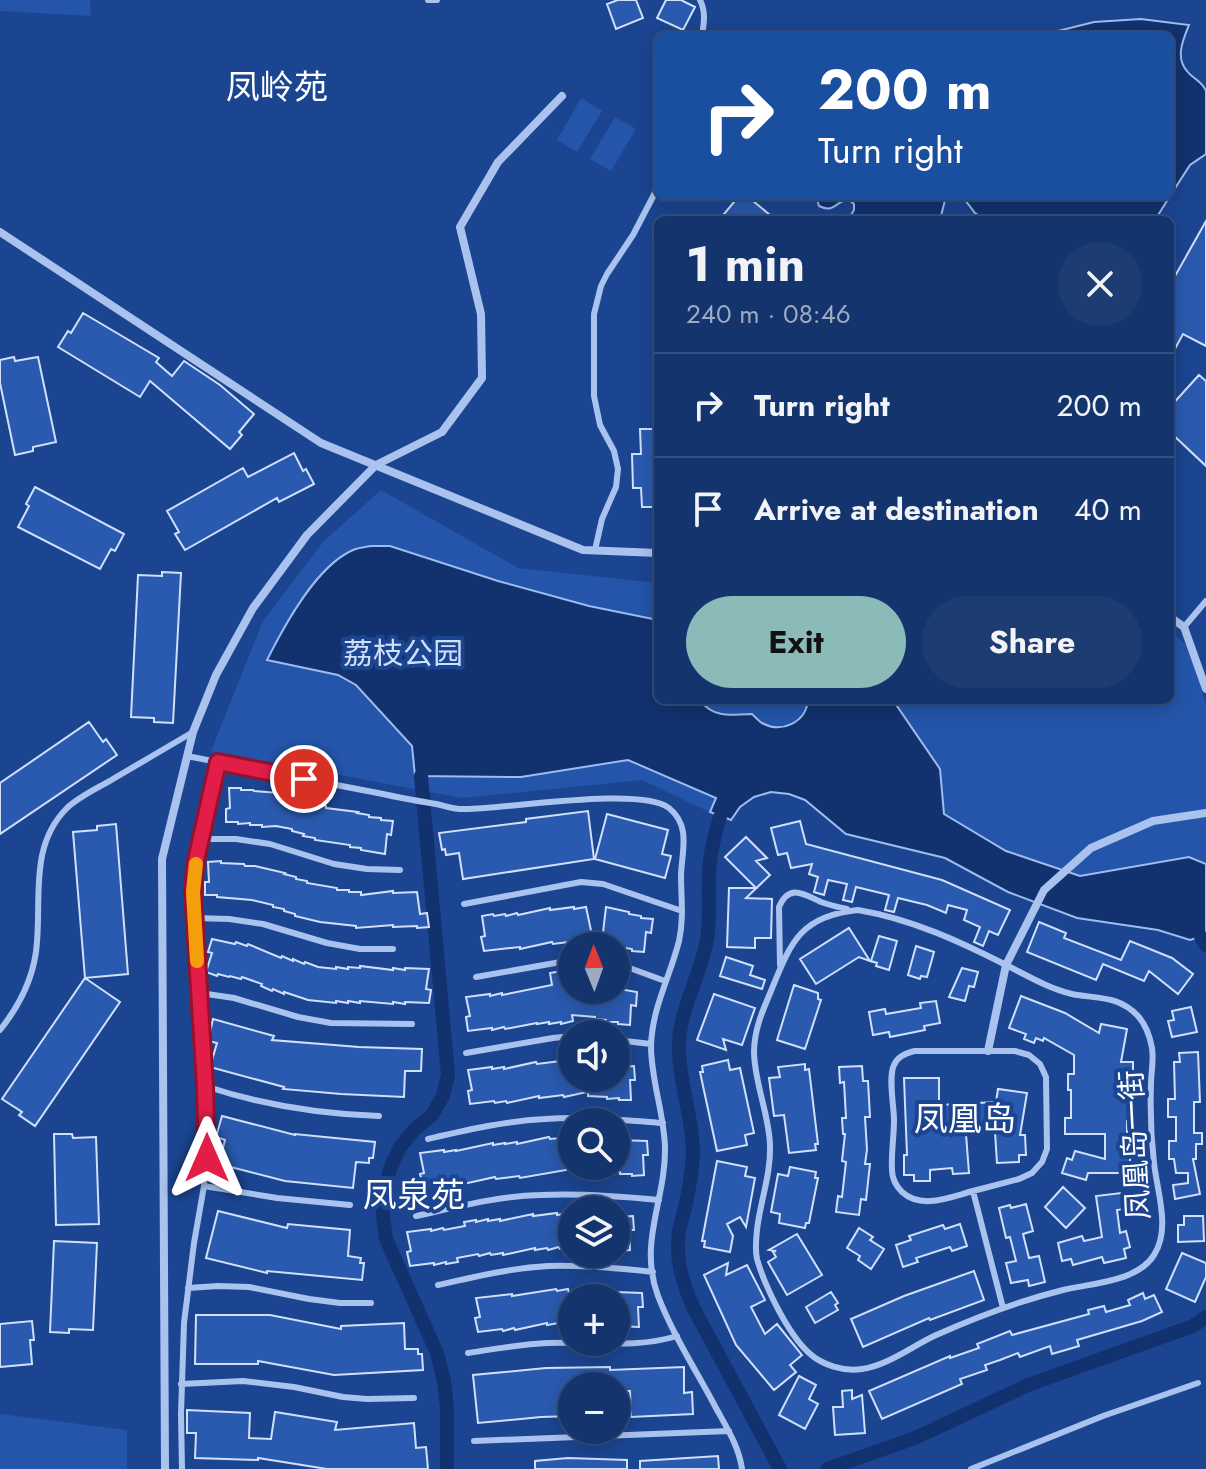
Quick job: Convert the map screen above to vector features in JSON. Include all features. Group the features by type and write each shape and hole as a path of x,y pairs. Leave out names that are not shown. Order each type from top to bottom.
{"street":[{"path":"165,1469 162,859 193,732 230,647 266,589 307,535 376,465 442,432 482,378 481,314 460,227 498,162 562,96"},
{"path":"0,232 321,443 583,550 654,553"},
{"path":"1174,620 1184,627 1206,689"},
{"path":"988,1051 1006,965 1044,890 1091,848 1153,821 1206,813"}],"lane":[{"path":"428,0 437,0"},
{"path":"700,0 704,8 703,32"},
{"path":"595,550 602,519 616,487 618,469 614,451 600,425 594,396 594,314 607,274 633,235 654,195"},
{"path":"1184,627 1206,601"},
{"path":"0,1030 25,991 35,959 39,867 50,832 78,800 193,732"},
{"path":"187,756 463,810 607,798 653,800 677,816 684,829 685,843 680,936 655,1015 651,1044 653,1074 663,1123 664,1167 651,1229 651,1261 657,1293 729,1431 742,1469"},
{"path":"182,1469 181,1384 188,1288 204,1186 207,1129 193,892 195,865 218,762"},
{"path":"201,839 236,839 270,844 334,864 400,870"},
{"path":"464,904 581,882 603,884 682,911"},
{"name":"凤凰岛一街","path":"780,969 779,907 788,894 797,892 839,908 858,910 879,914 937,932 1038,982 1072,994 1107,998 1125,1005 1140,1018 1149,1034 1153,1053 1151,1135 1162,1236 1155,1254 1141,1269 1123,1277 1003,1308 930,1338 880,1364 861,1369 842,1369 808,1353 786,1323 769,1291 756,1256 756,1233 768,1179 770,1147 767,1115 756,1070 755,1040 757,1025 780,969 788,949 801,933 818,920 837,912 858,910"},
{"path":"194,918 263,924 327,943 360,949 393,949"},
{"path":"476,977 558,962"},
{"path":"630,968 665,981"},
{"path":"200,993 234,998 298,1017 331,1023 412,1024"},
{"path":"466,1053 558,1037"},
{"path":"630,1042 651,1044"},
{"path":"914,1051 1015,1051 1029,1055 1040,1064 1046,1077 1047,1149 1042,1162 1032,1173 1019,1179 973,1191 922,1202 908,1197 897,1187 892,1174 892,1079 893,1066 901,1056 914,1051"},
{"path":"205,1086 291,1108 379,1116"},
{"path":"428,1139 486,1126 545,1119 604,1118 663,1123"},
{"path":"204,1186 277,1198 350,1205"},
{"path":"973,1191 1003,1308"},
{"path":"416,1216 476,1202 537,1195 598,1194 659,1200"},
{"path":"438,1285 491,1273 545,1266 599,1266 653,1272"},
{"path":"188,1288 249,1287 309,1299 371,1303"},
{"path":"468,1353 547,1343 644,1344 677,1336"},
{"path":"181,1384 243,1381 343,1397 414,1398"},
{"path":"971,1469 1103,1416 1198,1383"},
{"path":"474,1441 729,1431"}],"green space":[{"path":"0,0 90,0 91,16 0,11"},
{"path":"581,98 602,111 577,152 557,140"},
{"path":"615,117 636,129 611,171 590,159"},
{"name":"荔枝公园","path":"381,490 518,568 654,583 654,704 1174,704 1174,634 1189,647 1206,705 1206,945 1158,930 1077,918 1008,892 945,858 846,834 805,800 789,794 771,792 754,797 740,807 731,820 642,780 462,798 211,751 263,621 324,541"},
{"path":"0,1414 127,1430 127,1469 0,1469"}],"shaded area":[{"path":"1141,19 1189,25 1181,48 1181,60 1206,91 1206,154 1190,165 1174,190 1174,32 1054,32 1094,22"},
{"path":"817,200 849,200 832,208 819,206"},
{"path":"849,200 945,200 941,216 849,216 854,204"},
{"path":"965,200 1168,200 1158,216 980,216"},
{"path":"390,546 498,581 589,606 654,619 654,704 703,704 716,713 752,714 762,723 777,727 798,720 807,704 897,704 940,769 944,814 1006,851 1080,876 1189,857 1206,864 1206,935 1190,940 1158,930 1077,918 1008,892 945,858 846,834 805,800 789,794 771,792 754,797 740,807 731,820 710,812 716,798 628,760 521,777 415,776 412,746 356,685 338,675 267,660 302,598 326,569 353,550"}],"building":[{"path":"618,0 636,0 643,18 616,29 607,4"},
{"path":"666,0 681,0 695,7 683,30 657,18"},
{"path":"736,200 752,200 771,216 722,216"},
{"path":"1206,221 1206,346 1183,334 1174,351 1174,278"},
{"path":"83,313 159,358 156,362 172,376 184,361 220,385 254,414 239,432 242,435 230,449 150,381 140,397 58,347"},
{"path":"14,357 15,361 38,357 56,442 15,455 0,383 0,360"},
{"path":"1199,375 1206,381 1206,466 1174,436 1174,403"},
{"path":"640,429 654,429 654,507 642,507 641,488 633,488 632,454 641,454"},
{"path":"294,453 314,484 279,502 277,498 185,550 167,511 243,468 248,477"},
{"path":"35,487 124,534 100,569 18,527"},
{"path":"162,572 181,573 173,723 131,717 138,575 162,576"},
{"path":"89,722 117,755 0,834 0,783"},
{"path":"229,788 303,797 326,808 393,821 391,835 387,834 385,854 315,840 292,829 226,822 226,809 230,808"},
{"path":"588,811 594,859 463,879 459,853 446,855 445,849 442,850 439,833"},
{"path":"607,814 668,830 662,854 671,856 665,878 595,859"},
{"path":"800,821 806,844 942,880 1010,910 998,935 989,931 983,946 974,942 980,927 964,920 967,910 948,905 946,913 898,898 894,912 885,910 889,895 856,887 852,902 843,900 847,884 828,880 824,895 814,892 818,877 809,874 812,864 791,868 787,853 778,855 771,828"},
{"path":"116,824 128,974 85,978 73,832 97,830 97,826"},
{"path":"746,837 767,858 756,861 770,875 746,898 772,899 771,938 755,938 755,948 727,947 729,888 756,888 725,857"},
{"path":"221,861 285,873 307,883 361,892 361,895 417,892 420,914 427,913 429,927 393,925 356,928 295,916 284,909 252,900 205,895 205,882 209,882 208,862"},
{"path":"586,907 591,932 558,932 558,943 484,951 482,916"},
{"path":"606,907 653,919 651,933 646,932 644,952 630,949 630,932 603,932"},
{"path":"1039,922 1066,933 1064,938 1121,960 1130,941 1172,958 1193,974 1178,994 1149,971 1144,981 1103,964 1096,980 1027,952"},
{"path":"849,928 870,961 859,957 816,984 800,959"},
{"path":"879,936 897,941 889,970 871,961"},
{"path":"212,939 248,944 281,958 318,967 429,969 426,989 431,990 429,1003 308,1000 272,991 242,977 217,976 206,972 212,953 208,952"},
{"path":"916,946 934,952 927,977 921,976 920,979 908,975"},
{"path":"726,957 753,966 750,975 765,980 762,989 720,976"},
{"path":"962,968 978,972 974,987 969,986 965,1001 949,997"},
{"path":"558,972 558,1004 630,1004 630,991 637,992 636,1006 631,1005 630,1025 630,1020 572,1015 573,1020 558,1020 549,1024 468,1031 466,1017 470,1016 466,997 502,995 552,985 550,973"},
{"path":"85,978 120,1002 35,1126 19,1115 22,1112 2,1099"},
{"path":"794,985 818,993 821,1000 805,1049 777,1040"},
{"path":"714,994 755,1008 742,1045 723,1039 726,1050 697,1040"},
{"path":"1021,996 1065,1013 1099,1033 1101,1024 1127,1029 1121,1062 1133,1062 1133,1078 1127,1078 1127,1104 1133,1104 1133,1120 1127,1121 1130,1164 1124,1164 1124,1173 1088,1173 1086,1180 1062,1173 1067,1158 1072,1160 1075,1151 1105,1159 1105,1134 1065,1134 1065,1118 1071,1118 1068,1074 1074,1074 1074,1055 1044,1038 1043,1041 1036,1038 1034,1043 1024,1039 1026,1034 1009,1028"},
{"path":"936,1001 940,1023 924,1026 925,1030 890,1037 889,1032 873,1035 869,1012 885,1009 886,1014 921,1008 920,1003"},
{"path":"1191,1007 1197,1032 1172,1037 1168,1021 1174,1020 1172,1011"},
{"path":"213,1019 274,1036 272,1040 422,1049 421,1071 405,1071 404,1097 283,1089 210,1067 217,1043 208,1041"},
{"path":"1198,1052 1200,1102 1194,1102 1194,1133 1202,1133 1202,1144 1196,1144 1196,1159 1193,1159 1200,1194 1175,1199 1173,1185 1188,1183 1188,1173 1176,1173 1174,1159 1169,1159 1169,1141 1176,1141 1176,1117 1168,1117 1168,1099 1175,1099 1174,1062 1180,1062 1179,1053"},
{"path":"728,1060 730,1070 740,1068 754,1133 745,1135 747,1145 717,1151 700,1072 703,1072 702,1066"},
{"path":"558,1061 558,1092 587,1092 564,1097 539,1096 507,1103 470,1104 468,1091 472,1090 468,1070"},
{"path":"805,1064 805,1070 809,1069 818,1144 815,1144 816,1150 789,1153 784,1115 774,1116 769,1078 780,1077 778,1067"},
{"path":"630,1066 634,1066 635,1080 630,1080"},
{"path":"862,1066 863,1081 868,1081 870,1117 865,1117 865,1164 870,1164 866,1200 861,1199 859,1215 836,1212 838,1196 842,1197 846,1162 842,1161 845,1134 842,1118 846,1118 844,1082 840,1083 839,1067"},
{"path":"904,1078 939,1078 939,1105 996,1102 998,1089 1027,1093 1020,1135 1025,1135 1026,1155 1019,1155 1019,1162 997,1163 995,1132 966,1134 969,1173 953,1174 952,1168 930,1170 930,1181 914,1181 914,1175 904,1175 904,1155 907,1155"},
{"path":"630,1080 631,1100 588,1096 588,1092 630,1092"},
{"path":"222,1116 295,1135 375,1142 373,1158 369,1158 369,1163 356,1162 353,1188 285,1181 219,1164 225,1140 216,1137"},
{"path":"54,1134 72,1134 73,1138 96,1137 99,1224 56,1225"},
{"path":"549,1137 558,1138 558,1171 423,1187 420,1153 456,1151 493,1143 517,1144"},
{"path":"630,1140 647,1141 648,1155 643,1155 644,1175 632,1174"},
{"path":"717,1161 747,1167 745,1176 755,1178 746,1227 740,1217 727,1224 733,1236 730,1252 704,1247 705,1241 702,1241"},
{"path":"790,1167 816,1172 815,1178 818,1178 809,1223 805,1228 779,1223 780,1214 771,1212 778,1174 788,1176"},
{"path":"1063,1187 1085,1208 1066,1228 1045,1207"},
{"path":"1121,1193 1124,1209 1117,1210 1120,1233 1126,1231 1130,1247 1124,1249 1126,1258 1104,1263 1102,1257 1073,1265 1071,1259 1062,1261 1058,1243 1082,1236 1084,1241 1102,1237 1096,1196"},
{"path":"1026,1204 1033,1231 1023,1234 1029,1258 1039,1256 1045,1282 1029,1286 1028,1280 1011,1283 1006,1263 1016,1261 1010,1237 1006,1238 999,1208"},
{"path":"218,1211 287,1228 288,1224 350,1230 348,1256 361,1258 360,1263 364,1263 362,1280 267,1273 206,1258"},
{"path":"557,1213 558,1247 548,1250 535,1248 503,1255 478,1254 457,1258 458,1262 410,1266 407,1232 444,1230 465,1226 464,1222 476,1220 500,1221"},
{"path":"630,1216 633,1216 634,1230 630,1230"},
{"path":"1184,1216 1203,1216 1204,1241 1178,1242 1178,1225 1184,1225"},
{"path":"960,1224 967,1246 952,1251 950,1247 916,1258 918,1262 903,1267 896,1245 911,1240 909,1236 943,1225 945,1229"},
{"path":"859,1228 884,1249 871,1269 858,1260 860,1256 847,1248"},
{"path":"797,1234 822,1275 787,1295 768,1262 776,1257 773,1252 776,1251 769,1250"},
{"path":"54,1241 97,1243 93,1330 50,1332"},
{"path":"1182,1253 1206,1263 1206,1277 1195,1302 1166,1289"},
{"path":"728,1263 726,1275 747,1265 765,1300 751,1307 765,1334 777,1324 802,1355 790,1365 796,1372 774,1390 736,1345 704,1275"},
{"path":"974,1271 984,1300 929,1318 863,1347 851,1319"},
{"path":"556,1289 558,1323 478,1332 475,1318 480,1317 476,1298"},
{"path":"831,1292 838,1303 835,1305 838,1310 815,1323 806,1307"},
{"path":"630,1293 642,1293 643,1307 638,1307 639,1327 630,1327"},
{"path":"1143,1293 1145,1299 1154,1295 1162,1312 1077,1340 1079,1346 1052,1354 1050,1346 985,1365 987,1370 960,1379 962,1384 882,1419 869,1391 950,1356 979,1348 977,1344 1010,1331 1012,1335 1089,1314 1088,1310 1104,1306 1106,1312 1130,1305 1128,1300"},
{"path":"196,1315 270,1315 341,1329 341,1326 404,1323 405,1349 418,1349 418,1354 422,1354 423,1370 334,1375 258,1361 258,1364 195,1364"},
{"path":"32,1321 32,1364 0,1367 0,1324"},
{"path":"610,1367 610,1370 684,1367 684,1393 692,1392 693,1414 631,1417 630,1372 558,1372 558,1416 478,1423 473,1375 546,1368"},
{"path":"799,1376 816,1385 809,1399 818,1404 805,1429 779,1415"},
{"path":"852,1390 852,1399 862,1395 865,1433 835,1435 833,1407 843,1407 842,1391"},
{"path":"187,1410 250,1413 249,1438 271,1439 275,1412 337,1422 335,1430 414,1423 416,1448 426,1447 428,1469 327,1469 258,1458 195,1458 196,1433 187,1433"},
{"path":"718,1456 719,1469 640,1469 640,1461"},
{"path":"568,1458 627,1460 627,1469 535,1469 535,1461"}],"waterway":[{"path":"421,776 448,1075 443,1096 432,1115 400,1147 384,1192 383,1215 386,1239 437,1353 447,1409 447,1469"},
{"path":"720,817 710,861 706,944 680,1031 679,1058 693,1154 678,1252 683,1281 694,1309 780,1469"},
{"path":"1201,937 1206,945"},
{"path":"827,1469 915,1438 1028,1385 1193,1326 1206,1317"}],"slow traffic":[{"path":"196,864 193,892 197,961"}],"district":[{"name":"凤岭苑","path":"277,87"},
{"name":"凤凰岛","path":"965,1119"},
{"name":"凤泉苑","path":"414,1195"}],"route":[{"path":"207,1158 193,892 195,865 218,762 304,779"}]}
